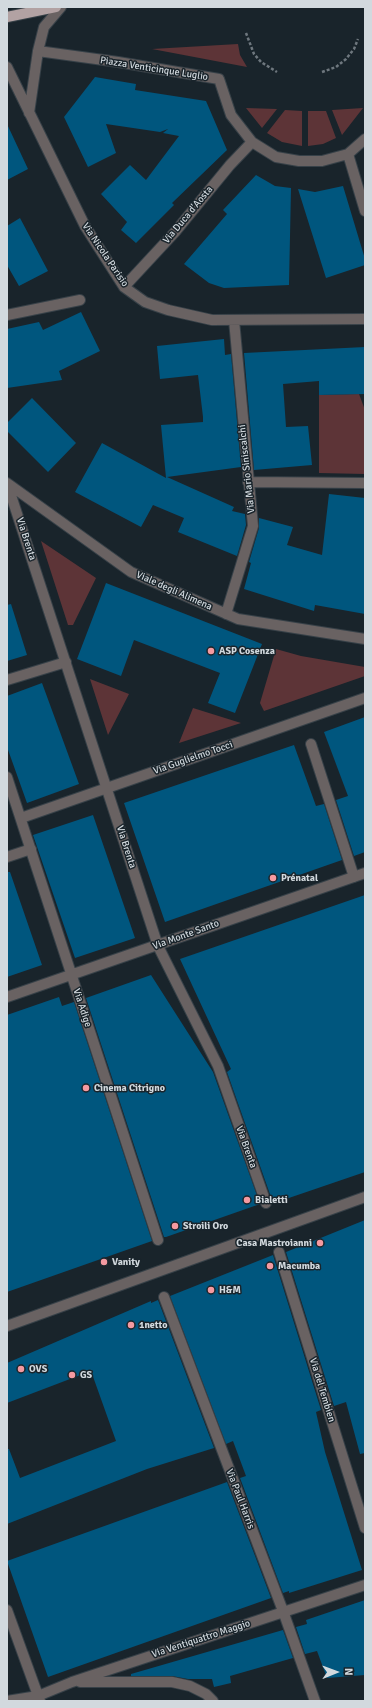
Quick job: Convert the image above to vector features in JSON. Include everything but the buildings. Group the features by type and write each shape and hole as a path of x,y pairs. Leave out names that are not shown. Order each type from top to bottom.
{"main road":[{"path":"7,17 56,7"}],"street":[{"path":"29,113 38,51 44,27 61,7"},
{"name":"Piazza Venticinque Luglio","path":"38,51 118,62 219,79 231,115 252,142 276,156 299,161 322,161 348,154 365,139"},
{"name":"Via Nicola Parisio","path":"7,67 85,226 124,287 145,302 168,310 212,320 365,320"},
{"name":"Via Duca d'Aosta","path":"124,287 174,232 230,165 252,142"},
{"path":"348,154 365,211"},
{"path":"7,315 80,300"},
{"name":"Via Mario Siniscalchi","path":"226,614 253,526 234,320"},
{"path":"248,482 365,483"},
{"name":"Viale degli Alimena","path":"7,483 131,572 226,614 238,619 365,638"},
{"name":"Via Brenta","path":"7,483 158,946 218,1066 266,1203"},
{"path":"7,680 66,662"},
{"name":"Via Guglielmo Tocci","path":"21,818 365,698"},
{"path":"311,744 354,877"},
{"name":"Via Adige","path":"7,777 158,1240"},
{"path":"7,858 31,849"},
{"name":"Via Monte Santo","path":"7,997 158,946 245,913 365,873"},
{"path":"7,1326 365,1197"},
{"name":"Via del Tembien","path":"279,1252 365,1528"},
{"name":"Via Paul Harris","path":"164,1297 283,1611 315,1701"},
{"name":"Via Ventiquattro Maggio","path":"7,1701 39,1698 72,1682 365,1585"},
{"path":"7,1610 39,1698"},
{"path":"72,1682 172,1682 190,1686 206,1694 213,1701"}],"path":[{"path":"246,33 254,54 261,62 277,72"},
{"path":"322,72 336,67 346,59 354,49 358,39"}],"shaded area":[{"path":"238,44 240,55 247,67 152,49"},
{"path":"246,108 277,109 262,128"},
{"path":"363,108 342,135 332,110"},
{"path":"285,110 302,111 302,146 282,142 267,133"},
{"path":"308,111 326,111 336,138 323,144 308,146"},
{"path":"359,394 365,410 365,474 319,473 319,395"},
{"path":"41,541 96,578 73,625 68,625"},
{"path":"276,649 301,656 365,667 365,676 264,711 260,703"},
{"path":"90,679 129,694 108,735"},
{"path":"193,708 241,723 179,743"}],"place":[{"name":"ASP Cosenza","path":"211,651"},
{"name":"Prénatal","path":"273,878"},
{"name":"Cinema Citrigno","path":"86,1088"},
{"name":"Bialetti","path":"247,1200"},
{"name":"Stroili Oro","path":"175,1226"},
{"name":"Casa Mastroianni","path":"320,1243"},
{"name":"Vanity","path":"104,1262"},
{"name":"Macumba","path":"270,1266"},
{"name":"H&M","path":"211,1290"},
{"name":"1netto","path":"131,1325"},
{"name":"OVS","path":"21,1369"},
{"name":"GS","path":"72,1375"}]}
